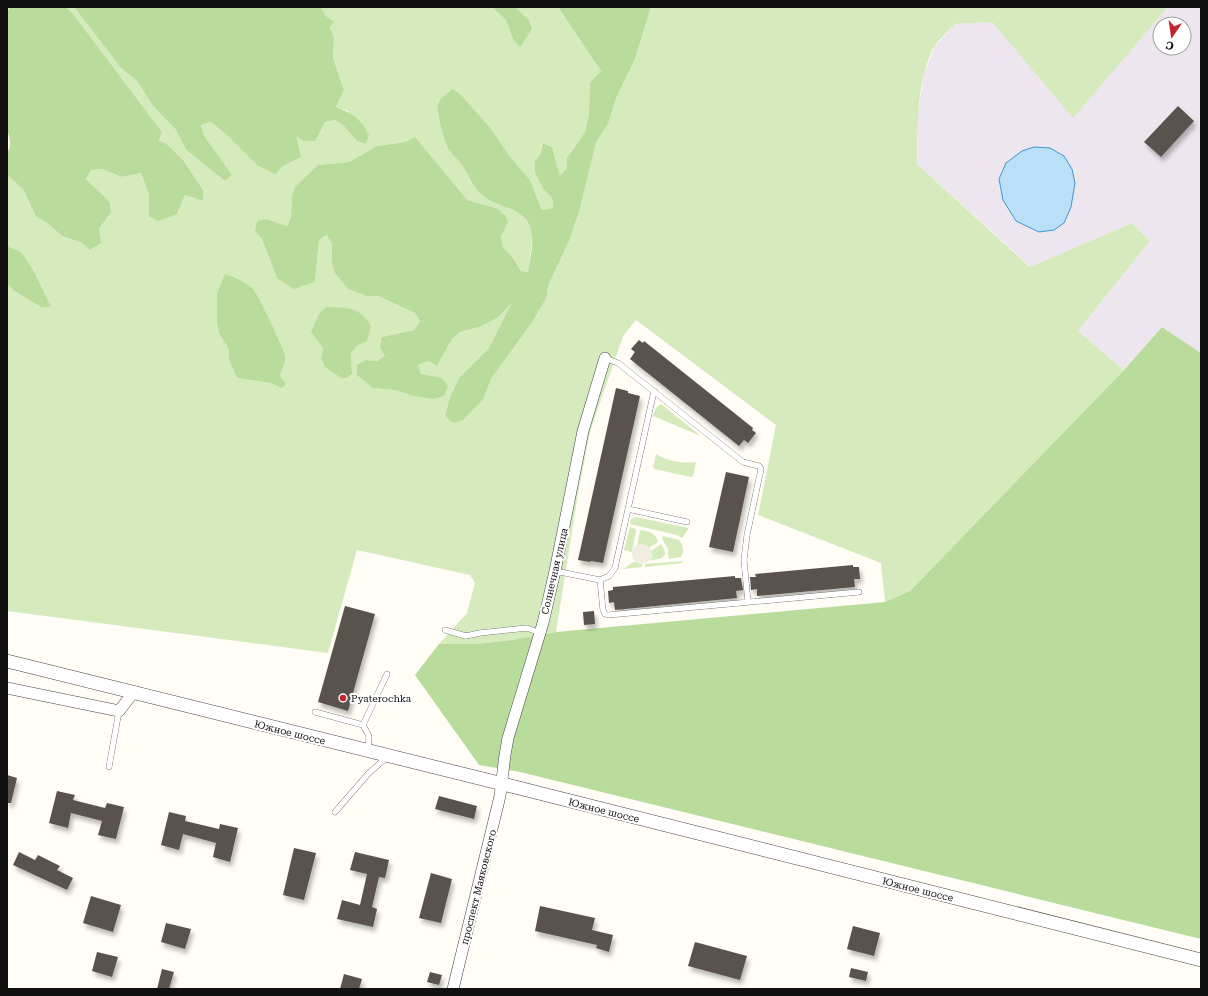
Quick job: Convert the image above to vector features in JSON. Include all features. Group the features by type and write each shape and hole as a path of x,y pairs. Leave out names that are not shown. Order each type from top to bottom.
{"street":[{"name":"Солнечная улица","path":"502,784 508,738 540,633 556,571 583,431 605,358"},
{"name":"Южное шоссе","path":"7,661 1201,960"},
{"path":"7,688 119,711 133,693"},
{"name":"проспект Маяковского","path":"453,989 502,784"}],"lane":[{"path":"605,358 618,363 743,462 759,466 761,469 747,535 744,560 748,602"},
{"path":"556,571 600,580 609,576 615,568 654,391"},
{"path":"628,509 687,522"},
{"path":"600,580 603,610 604,614 608,615 859,592"},
{"path":"445,630 466,636 527,628 540,633"},
{"path":"363,725 387,674"},
{"path":"109,768 119,711"},
{"path":"315,712 363,725 369,736 368,751"},
{"path":"335,812 368,774 388,756"}],"shaded area":[{"path":"1168,7 1201,7 1201,353 1162,327 1124,370 1078,331 1150,241 1132,223 1031,267 917,164 918,113 924,74 935,46 955,24 992,22 1073,117 1152,26 1152,56 1192,56 1192,16 1160,16"},
{"path":"642,544 649,547 652,554 649,561 642,564 635,561 632,554 635,547"}],"green space":[{"path":"9,7 66,7 74,15 162,132 159,140 168,145 183,160 203,190 203,201 185,195 177,214 158,221 149,216 149,195 141,173 122,177 102,169 91,170 86,179 110,202 111,212 99,229 101,243 90,250 82,243 62,236 46,222 36,217 23,189 7,175 7,153 10,145 7,130 7,15"},
{"path":"66,7 74,7 121,68 137,81 153,106 176,130 186,150 225,181 232,175 203,136 201,125 211,122 227,135 282,167 301,157 295,136 325,122 335,120 343,125 357,141 366,144 348,111 336,107 344,90 333,58 334,38 330,27 334,22 325,15 321,7 492,7 506,20 513,39 528,19 515,7 558,7 601,71 590,82 589,113 585,132 567,158 567,168 560,177 552,147 541,143 541,153 535,161 544,190 552,198 553,208 542,210 530,180 509,155 491,129 449,150 462,164 471,182 485,197 521,214 528,222 532,231 532,242 528,272 521,271 513,258 502,246 473,202 467,200 406,142 377,146 349,162 318,165 292,196 291,217 287,226 267,219 255,231 262,239 277,278 315,282 319,240 328,235 332,244 332,263 368,296 378,296 415,313 420,321 414,330 382,337 386,356 377,361 366,360 373,388 394,390 413,396 421,374 418,365 428,361 437,366 452,339 460,332 479,327 512,302 489,348 459,378 450,397 445,416 484,398 491,379 533,321 547,297 548,286 569,241 579,212 596,141 608,124 617,96 635,59 651,7 1168,7 1160,16 1152,16 1152,26 1073,118 992,22 955,24 934,47 928,61 921,90 918,119 917,164 1030,267 1132,223 1150,241 1078,331 1124,370 910,591 885,602 881,563 758,515 776,425 636,320 623,336 590,432 579,488 556,632 512,640 475,644 439,644 467,613 475,583 470,575 357,550 328,653 7,611 7,283 14,291 41,307 51,307 21,252 7,246 7,175 23,189 36,217 46,222 62,236 82,243 90,250 99,229 111,212 110,202 86,179 91,170 102,169 122,177 141,173 149,195 149,216 177,214 185,195 203,201 203,190 183,160 168,145 159,140 162,132 74,15","holes":["253,289 285,355 284,365 280,376 282,388 270,383 237,378 229,360 229,350 219,333 217,323 217,293","367,340 358,345 351,353 352,374 321,358 323,348"]},
{"path":"74,7 321,7 325,15 334,22 330,27 334,38 333,58 344,90 336,107 356,117 363,125 369,135 366,144 357,141 343,125 335,120 325,122 315,141 304,141 296,136 301,157 282,167 275,174 257,165 227,135 211,122 201,125 204,136 232,175 225,181 186,150 176,130 153,106 137,81 121,68"},
{"path":"492,7 515,7 528,19 532,29 520,47 513,39 506,20"},
{"path":"558,7 651,7 635,59 617,96 608,124 596,142 579,212 569,241 548,286 547,297 533,321 491,379 484,398 463,420 453,423 445,416 450,397 459,378 489,348 511,304 497,318 479,327 460,332 452,339 437,366 428,361 418,365 421,374 442,378 448,386 444,396 434,399 413,396 394,390 373,388 357,375 357,365 366,360 377,361 385,356 380,347 382,337 414,330 420,321 415,313 378,296 368,296 348,289 335,273 332,263 332,244 327,235 319,240 315,282 294,289 277,278 262,239 255,231 257,221 267,219 287,226 291,217 292,196 295,187 318,165 349,162 377,146 406,142 415,137 467,200 498,209 506,217 508,222 501,236 502,246 513,258 521,271 528,272 532,246 532,233 527,221 523,216 513,210 490,200 481,194 474,186 462,165 448,148 443,135 438,104 443,97 453,89 462,96 491,129 509,155 530,180 542,210 553,208 552,198 544,190 535,172 535,161 541,153 542,143 552,147 560,176 567,168 567,158 585,132 589,113 590,82 601,71"},
{"path":"7,246 21,252 33,270 51,307 41,307 14,291 7,283"},
{"path":"225,274 246,283 252,288 264,309 285,355 280,376 286,384 282,388 270,383 237,378 229,360 229,350 219,333 217,323 217,293"},
{"path":"326,307 347,308 357,311 367,319 371,326 367,341 358,345 351,353 352,374 346,378 341,378 325,367 321,358 323,348 311,332 319,314"},
{"path":"1162,327 1201,353 1201,939 520,772 479,765 415,675 439,644 475,644 512,640 556,632 885,602 910,591 1124,370"},
{"path":"661,404 701,436 653,416 656,408"},
{"path":"656,454 675,461 686,463 696,462 693,476 691,477 654,469 653,467"},
{"path":"636,517 689,528 682,538 677,535 630,524 631,519"},
{"path":"630,527 636,529 632,552 624,550"},
{"path":"640,531 650,532 654,535 658,542 649,548 637,546"},
{"path":"663,536 679,540 683,548 681,557 669,559 668,549 662,539"},
{"path":"661,544 665,555 658,559 650,560 652,557 651,551"},
{"path":"635,561 642,564 642,567 623,569"},
{"path":"682,561 683,563 645,567 645,564"}],"water":[{"path":"1034,147 1050,148 1064,156 1072,169 1075,183 1071,207 1064,223 1054,230 1039,232 1016,221 1003,200 999,179 1006,163 1022,151"}],"building":[{"path":"1178,106 1194,121 1161,157 1144,142"},
{"path":"639,340 643,343 644,341 753,428 752,430 756,433 748,443 744,440 739,446 630,359 635,352 631,349"},
{"path":"616,388 640,396 603,563 578,560"},
{"path":"726,472 749,477 733,552 709,547"},
{"path":"853,565 853,567 859,567 860,579 854,579 855,587 757,596 757,589 751,590 750,577 756,577 755,574"},
{"path":"735,576 735,578 741,578 743,590 736,591 737,598 615,610 614,602 609,603 608,591 613,590 613,587"},
{"path":"345,606 375,614 348,711 318,702"},
{"path":"594,611 595,624 584,625 583,612"},
{"path":"7,775 17,778 11,803 7,803"},
{"path":"57,791 75,795 73,800 105,808 107,803 124,807 116,839 98,835 102,821 71,813 68,828 49,823"},
{"path":"439,796 477,806 474,819 435,809"},
{"path":"169,812 186,816 185,821 219,829 220,824 238,828 230,862 213,857 216,843 183,834 179,850 161,845"},
{"path":"294,848 316,853 304,900 283,895"},
{"path":"19,852 35,860 38,855 60,866 57,870 73,878 67,890 13,865"},
{"path":"355,852 389,860 385,878 379,877 372,907 377,909 373,927 337,919 342,900 360,905 367,874 350,870"},
{"path":"431,873 452,879 441,923 419,918"},
{"path":"91,896 121,905 113,932 83,923"},
{"path":"540,906 595,918 592,930 613,935 609,952 596,948 597,945 535,931"},
{"path":"166,923 191,929 185,949 161,942"},
{"path":"853,926 880,933 874,956 847,949"},
{"path":"695,942 747,956 740,980 688,966"},
{"path":"97,952 118,957 112,977 92,971"},
{"path":"851,968 868,972 866,981 849,977"},
{"path":"162,969 174,972 169,989 157,989"},
{"path":"430,972 442,975 439,985 427,982"},
{"path":"344,974 362,979 359,989 340,989"}],"place":[{"name":"Pyaterochka","path":"343,698"}]}
